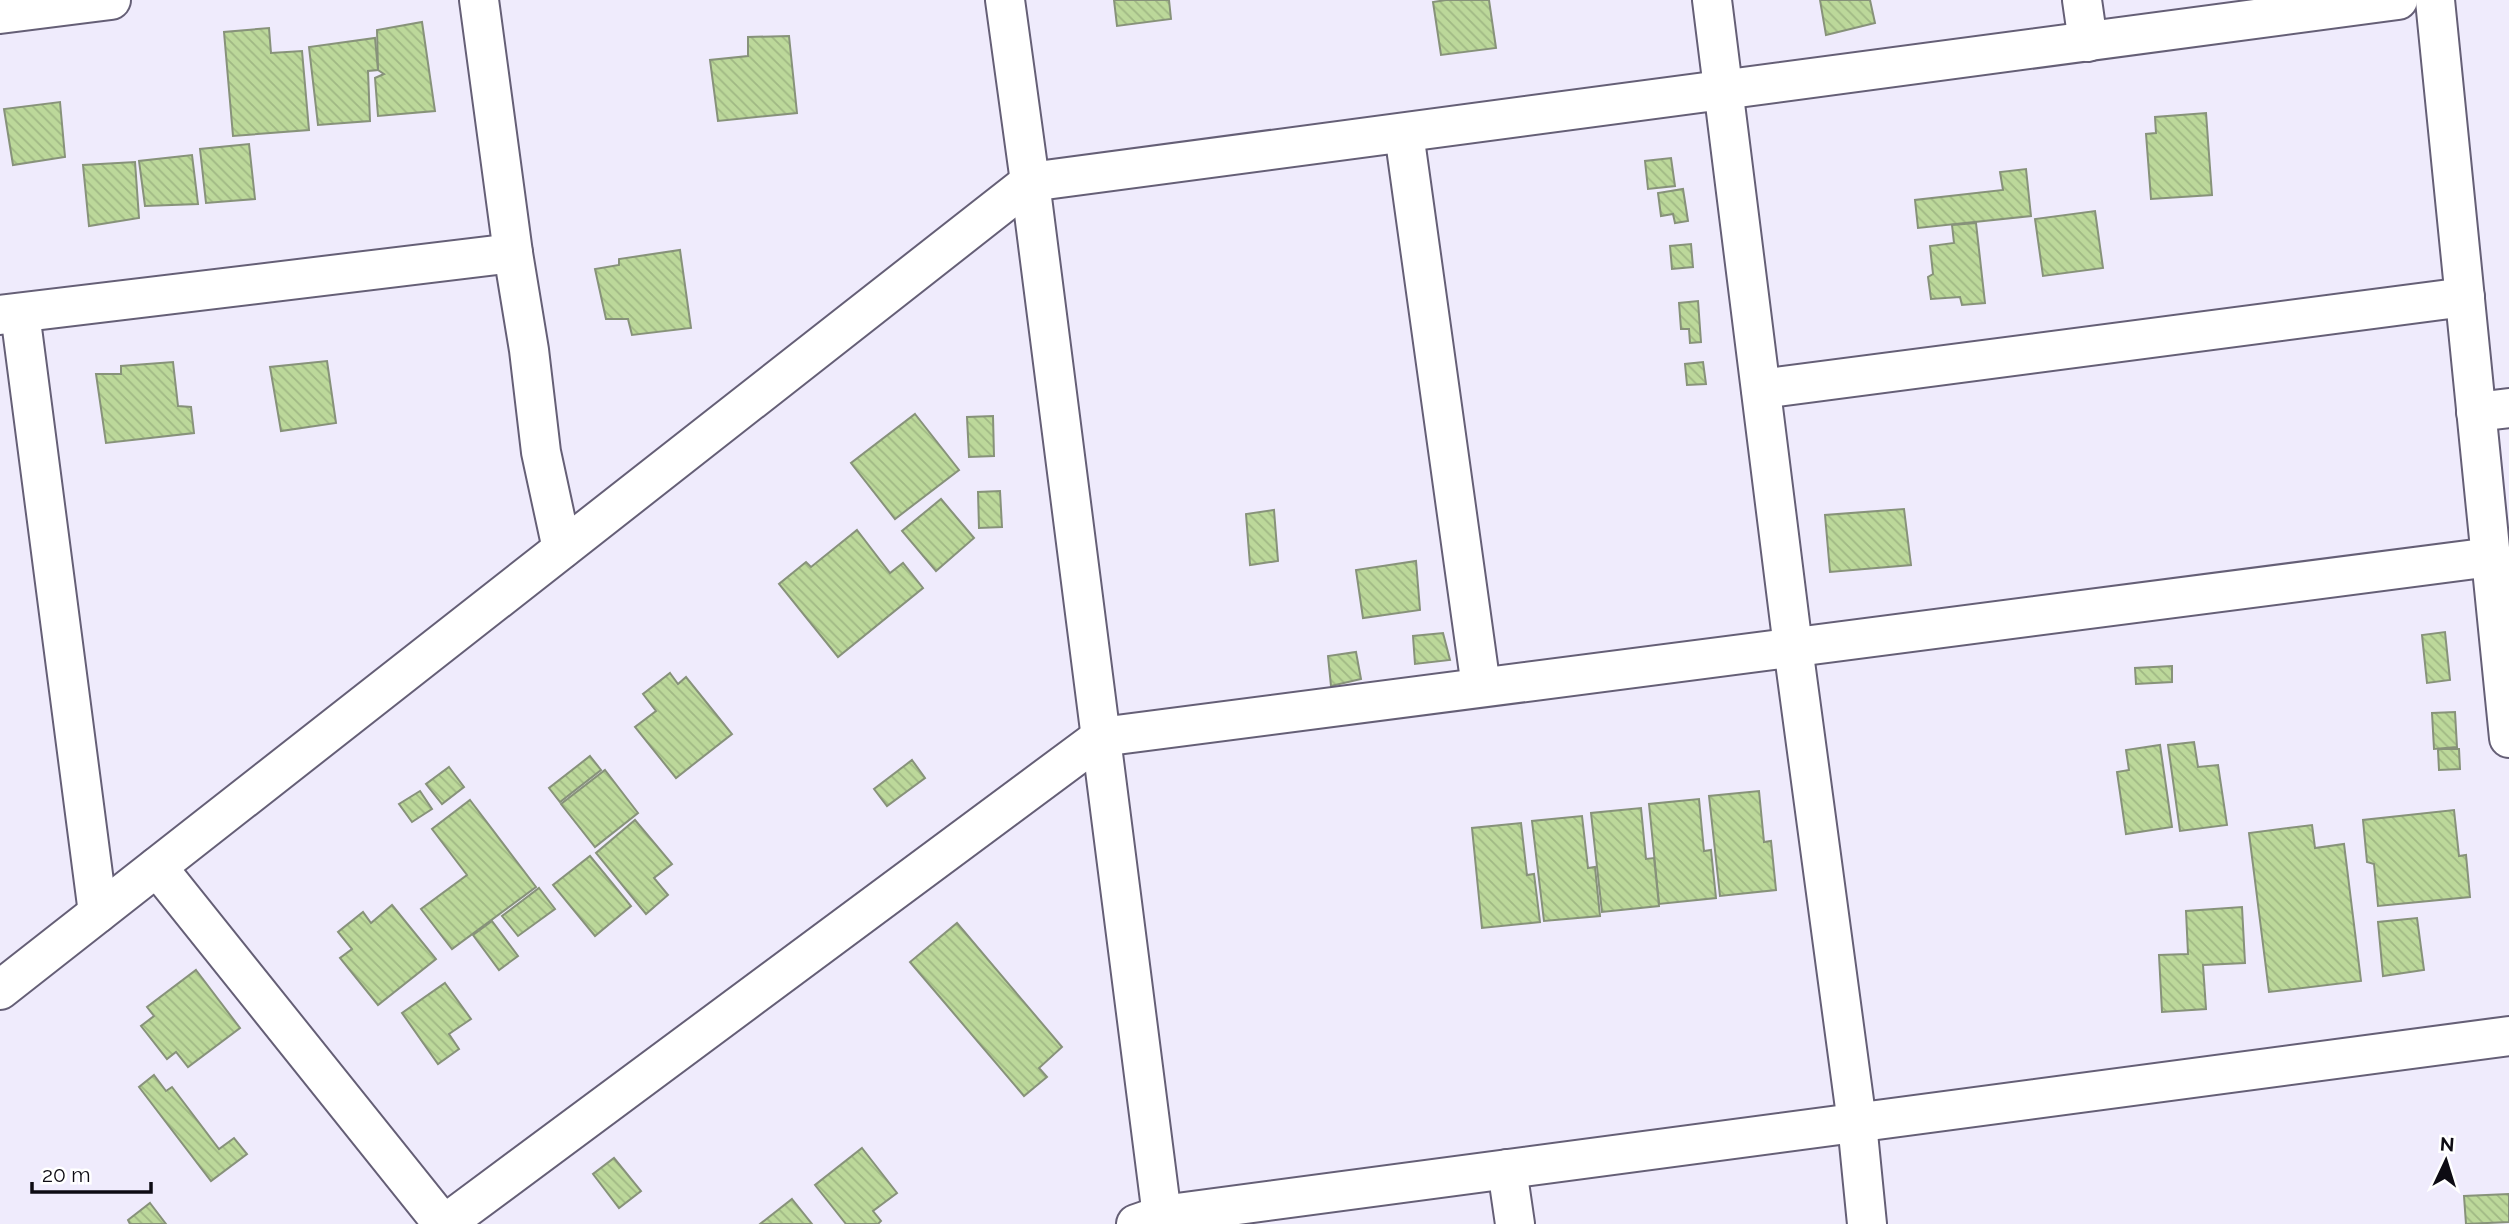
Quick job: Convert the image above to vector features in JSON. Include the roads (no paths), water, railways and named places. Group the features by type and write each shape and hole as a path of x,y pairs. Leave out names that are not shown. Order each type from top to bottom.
{"street":[{"path":"0,15 111,0"},
{"path":"479,0 513,253 529,349 541,452 562,549"},
{"path":"1005,0 1101,737 1153,1221 1507,1169 2509,1036"},
{"path":"1712,0 1793,647 1857,1123 1867,1224"},
{"path":"2082,0 2088,42"},
{"path":"0,990 1030,182 2398,0"},
{"path":"2435,0 2465,297 2493,410 2491,557 2509,738"},
{"path":"1404,133 1481,687"},
{"path":"98,913 10,314 513,253"},
{"path":"1761,389 2465,297"},
{"path":"157,867 444,1224 1101,737 2491,557"},
{"path":"1507,1169 1515,1224"}]}
